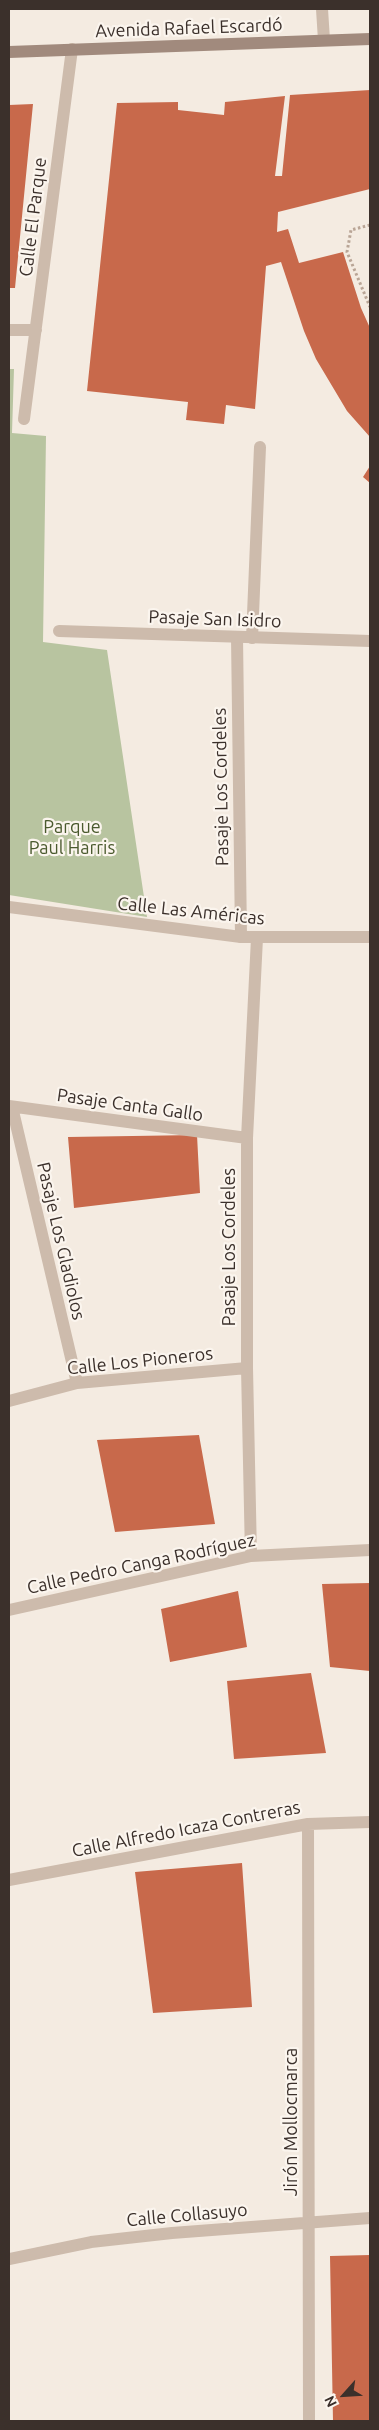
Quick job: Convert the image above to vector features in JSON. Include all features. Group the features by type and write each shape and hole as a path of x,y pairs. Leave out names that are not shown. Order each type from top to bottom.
{"street":[{"path":"322,9 324,40"},
{"name":"Avenida Rafael Escardó","path":"9,52 370,39"},
{"name":"Calle El Parque","path":"24,419 72,49"},
{"path":"9,330 36,330"},
{"path":"252,638 260,447"},
{"name":"Pasaje San Isidro","path":"59,631 370,641"},
{"name":"Pasaje Los Cordeles","path":"237,637 241,937"},
{"name":"Calle Las Américas","path":"9,907 241,937 370,937"},
{"name":"Pasaje Los Cordeles","path":"251,1556 246,1368 247,1138 257,938"},
{"name":"Pasaje Canta Gallo","path":"10,1107 247,1138"},
{"name":"Pasaje Los Gladiolos","path":"10,1107 77,1383"},
{"name":"Calle Los Pioneros","path":"9,1401 77,1383 246,1368"},
{"name":"Calle Pedro Canga Rodríguez","path":"9,1610 251,1556 370,1550"},
{"name":"Calle Alfredo Icaza Contreras","path":"9,1880 308,1824 370,1822"},
{"name":"Jirón Mollocmarca","path":"308,1824 309,2421"},
{"name":"Calle Collasuyo","path":"9,2259 100,2241 370,2218"}],"path":[{"path":"370,225 352,230 347,252 370,307"}],"green space":[{"name":"Parque Paul Harris","path":"9,369 14,369 12,433 46,436 43,642 107,650 147,917 9,895"}],"building":[{"path":"370,90 370,189 278,212 277,232 288,229 299,263 343,252 361,308 370,328 370,437 347,411 316,359 304,331 281,262 266,266 255,409 226,405 224,424 186,420 188,402 87,391 117,103 178,102 178,110 224,115 225,102 285,96 275,176 282,176 290,95"},
{"path":"33,104 15,288 9,288 9,105"},
{"path":"370,466 370,483 363,477"},
{"path":"197,1135 200,1193 74,1208 68,1137"},
{"path":"199,1435 215,1524 115,1532 97,1440"},
{"path":"370,1583 370,1671 330,1667 322,1584"},
{"path":"238,1591 247,1647 170,1662 161,1609"},
{"path":"311,1673 326,1753 234,1759 227,1681"},
{"path":"242,1863 252,2007 153,2013 135,1872"},
{"path":"370,2255 370,2421 333,2421 330,2256"}]}
